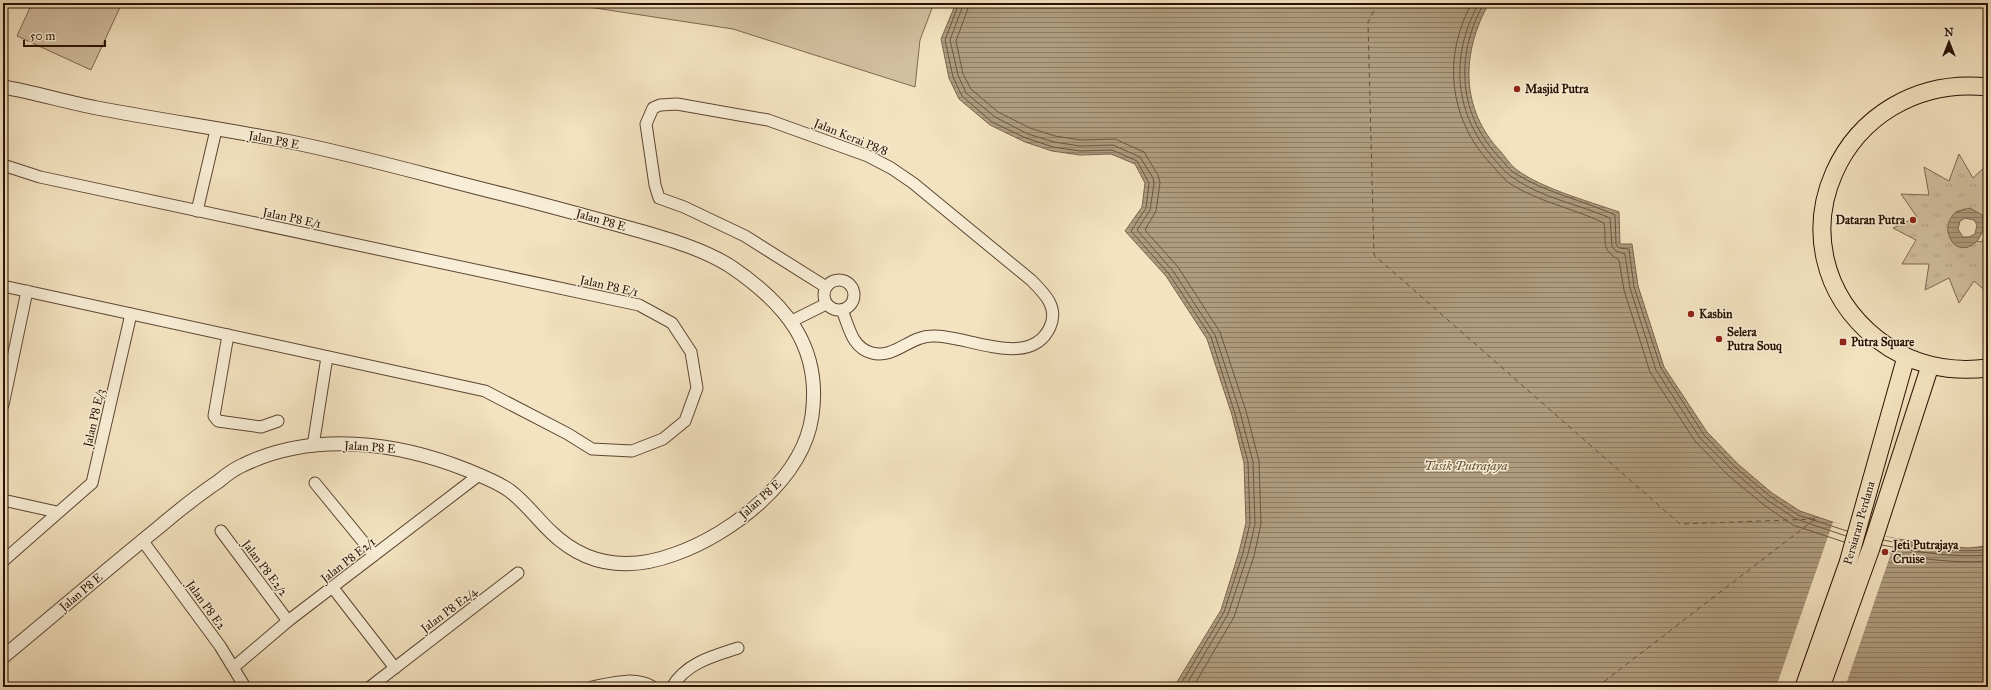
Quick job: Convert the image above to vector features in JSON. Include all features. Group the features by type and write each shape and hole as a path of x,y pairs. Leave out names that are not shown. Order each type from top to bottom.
{"main road":[{"path":"1988,87 1971,85 1950,86 1923,92 1894,104 1879,114 1853,140 1834,172 1824,208 1823,231 1825,253 1831,275 1840,295 1852,314 1868,331 1886,346 1906,357 1930,366 1961,370 1988,368"},
{"name":"Persiaran Perdana","path":"1804,687 1848,563 1906,357"},
{"name":"Persiaran Perdana","path":"1821,687 1879,520 1930,366"}],"street":[{"name":"Jalan P8 E","path":"3,657 195,497 241,465 288,450 314,446 361,444 404,450 437,458 479,474 509,490 553,535 579,553 600,562 620,565 646,562 674,555 698,544 730,525 762,500 777,486 791,469 802,448 811,425 813,385 806,349 790,322 774,301 725,263 683,244 577,213 290,142 93,107 5,85"},
{"name":"Jalan Kerai P8/8","path":"826,287 745,236 684,207 659,198 655,185 646,124 653,108 660,105 676,104 768,120 868,156 891,168 952,213 1031,280 1042,291 1051,304 1054,318 1044,337 1037,342 1018,348 990,347 933,336 918,338 883,355 871,353 860,348 853,339 842,310"},
{"path":"197,211 216,130"},
{"name":"Jalan P8 E/1","path":"3,165 40,177 639,305 672,324 691,352 697,388 685,421 663,440 632,451 592,449 568,434 485,391 3,286"},
{"path":"836,280 847,282 852,287 854,292 852,304 842,310 836,310 826,304 824,299 826,287 836,280"},
{"path":"4,400 27,292"},
{"path":"790,322 826,304"},
{"name":"Jalan P8 E/3","path":"3,561 57,512 92,483 131,314"},
{"path":"228,335 214,416 218,421 261,427 278,421"},
{"path":"314,446 327,357"},
{"name":"Jalan P8 E2/1","path":"234,667 288,621 333,588 479,474"},
{"path":"315,483 374,556"},
{"path":"3,500 57,512"},
{"name":"Jalan P8 E2/2","path":"221,531 288,621"},
{"name":"Jalan P8 E2","path":"142,540 234,667 244,687"},
{"name":"Jalan P8 E2/4","path":"370,687 518,573"},
{"path":"333,588 395,668"},
{"path":"672,687 677,678 697,662 738,648"},
{"path":"592,687 619,681 647,683 654,687"}],"green space":[{"path":"32,3 122,3 91,70 17,36"},
{"path":"562,3 934,3 920,40 915,87 733,29"},
{"path":"1959,154 1973,178 1988,164 1988,293 1974,281 1959,303 1949,278 1925,290 1929,264 1902,264 1916,240 1893,228 1917,217 1901,194 1929,195 1924,167 1949,181","holes":["1965,209 1980,216 1985,224 1986,229 1982,242 1950,237 1956,212"]}],"water":[{"name":"Tasik Putrajaya","path":"956,3 1489,3 1473,41 1470,61 1469,80 1472,99 1478,118 1488,135 1517,170 1553,189 1619,212 1620,244 1632,244 1638,286 1664,367 1707,432 1739,465 1772,493 1800,511 1865,533 1938,546 1968,548 1988,546 1988,681 1974,687 1174,687 1221,610 1239,552 1246,523 1244,463 1232,415 1207,339 1166,276 1125,231 1142,207 1145,183 1135,164 1111,154 1080,155 1052,151 1025,142 990,125 959,99 949,78 941,39"},
{"path":"1970,208 1982,215 1983,225 1981,234 1977,241 1971,246 1964,248 1958,246 1952,241 1948,232 1948,226 1951,218 1956,212","holes":["1965,218 1974,220 1977,225 1975,234 1969,237 1963,237 1958,229 1960,221"]}],"pier":[{"path":"1833,522 1896,539 1845,687 1776,687"}],"ferry route":[{"path":"1378,3 1368,22 1374,255 1680,524 1816,519"},
{"path":"1597,687 1815,519"}],"place":[{"name":"Masjid Putra","path":"1517,89"},
{"name":"Dataran Putra","path":"1913,220"},
{"name":"Kasbin","path":"1691,314"},
{"name":"Selera Putra Souq","path":"1719,339"},
{"name":"Putra Square","path":"1843,342"},
{"name":"Jeti Putrajaya Cruise","path":"1885,552"}]}
